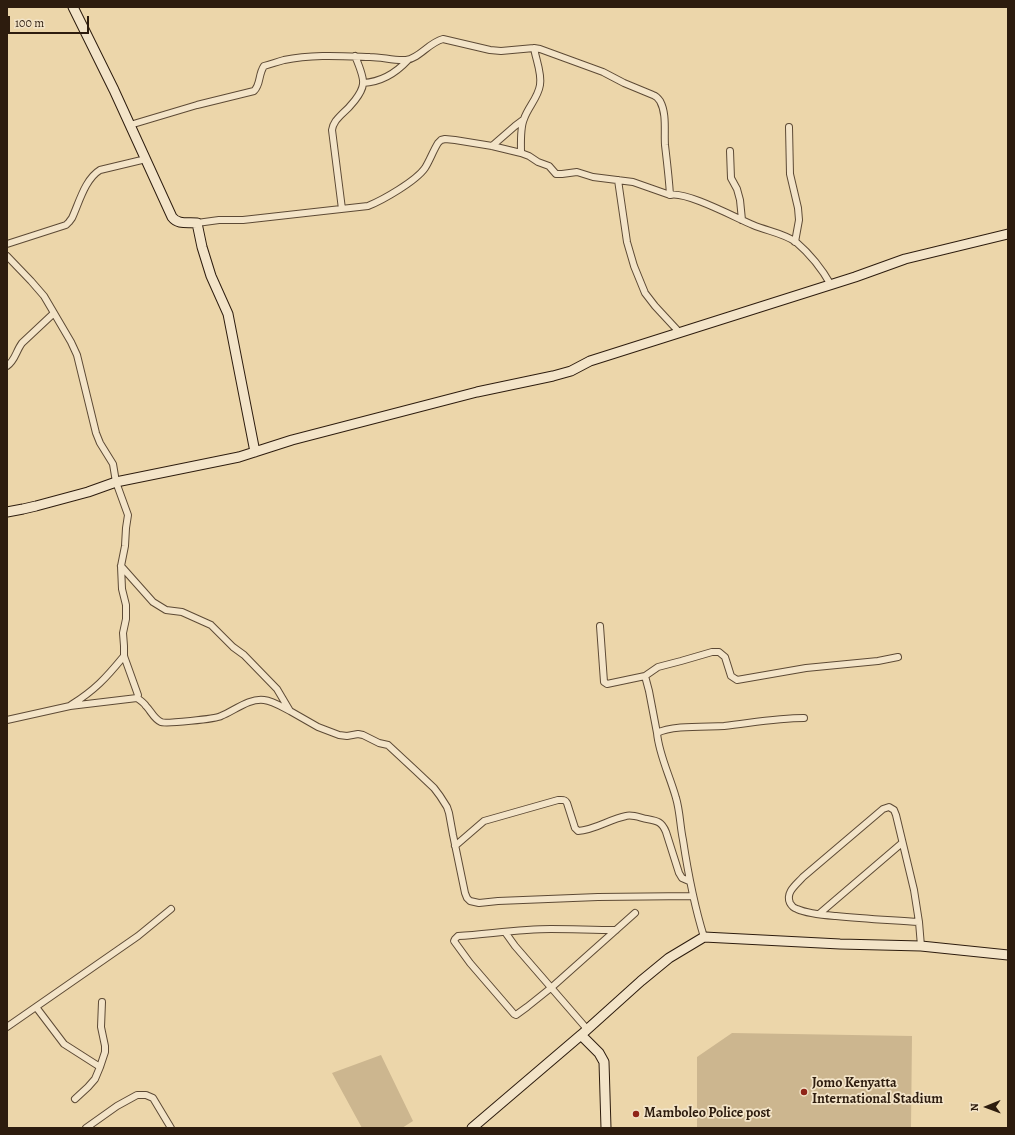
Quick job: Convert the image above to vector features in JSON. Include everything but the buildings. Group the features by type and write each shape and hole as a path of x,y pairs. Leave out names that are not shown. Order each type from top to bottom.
{"street":[{"path":"73,7 175,221 197,223 219,220 243,220 368,206 395,192 415,178 424,169 438,143 445,139 492,146 521,153 549,166 556,174 577,172 633,182 670,195 674,194 693,199 753,225 782,235 795,242 820,267 831,285"},
{"path":"363,83 381,80 402,66 408,60 415,57 430,44 437,40 443,39 490,50 501,51 534,48 603,72 615,79 653,95 660,102 664,118 670,195"},
{"path":"492,146 523,120 533,103 540,84 534,48"},
{"path":"130,125 196,105 254,90 258,87 260,75 264,66 283,60 316,56 355,56 408,60"},
{"path":"342,209 332,141 332,127 335,120 348,109 358,96 363,83 355,56"},
{"path":"521,153 523,120"},
{"path":"789,126 790,174 798,208 799,220 795,242"},
{"path":"730,150 731,178 737,189 740,200 742,220"},
{"path":"7,244 66,225 72,218 89,180 95,173 100,170 146,159"},
{"path":"618,180 627,242 642,286 645,293 655,306 680,333"},
{"path":"197,223 202,247 211,276 228,314 255,452"},
{"path":"7,512 23,510 88,492 116,482 239,457 292,440 477,392 553,376 571,371 590,361 831,285 905,259 1008,234"},
{"path":"7,256 44,296 71,342 77,355 96,433 113,464 116,482 128,515 125,546 121,566 122,588 126,605 126,619 123,633 124,656 138,695 137,698"},
{"path":"7,366 12,363 22,343 54,313"},
{"path":"121,566 153,602 166,610 182,612 211,625 233,647 244,655 277,689 290,711"},
{"path":"600,626 605,683 611,684 645,676 658,667 682,662 712,652 719,652 725,657 731,676 736,680 806,668 878,661 898,657"},
{"path":"70,706 93,691 104,681 124,656"},
{"path":"645,676 651,697 658,740 676,798 692,896 704,937"},
{"path":"7,720 70,706 137,698 146,706 157,720 167,723 220,717 254,701 264,700 290,711 318,727 339,735 363,735 379,743 388,745 425,780 440,796 449,813 467,898 470,901 479,903 598,897 692,896"},
{"path":"657,733 675,728 723,726 788,718 804,718"},
{"path":"455,846 484,821 558,800 563,800 567,803 575,828 578,831 627,816 660,822 664,826 679,874 682,878 689,881"},
{"path":"919,922 819,914 795,908 790,903 789,896 792,887 883,809 889,807 894,810 896,815 914,890 919,922 921,946"},
{"path":"819,914 902,843"},
{"path":"7,1027 138,936 171,909"},
{"path":"616,930 550,929 505,932 458,936 454,942 515,1015 552,987 616,930 635,913"},
{"path":"505,932 515,946 552,987 604,1062 606,1128"},
{"path":"472,1128 642,980 669,958 704,937 840,944 921,946 1008,955"},
{"path":"75,1099 94,1079 105,1052 101,1027 102,1002"},
{"path":"36,1007 64,1044 100,1067"},
{"path":"86,1128 117,1106 137,1095 146,1095 153,1098 171,1128"}],"shaded area":[{"name":"Jomo Kenyatta International Stadium","path":"732,1033 912,1036 911,1128 697,1128 697,1057"},
{"path":"381,1055 413,1121 402,1128 362,1128 332,1073"}],"place":[{"name":"Jomo Kenyatta International Stadium","path":"804,1092"},
{"name":"Mamboleo Police post","path":"636,1114"}]}
